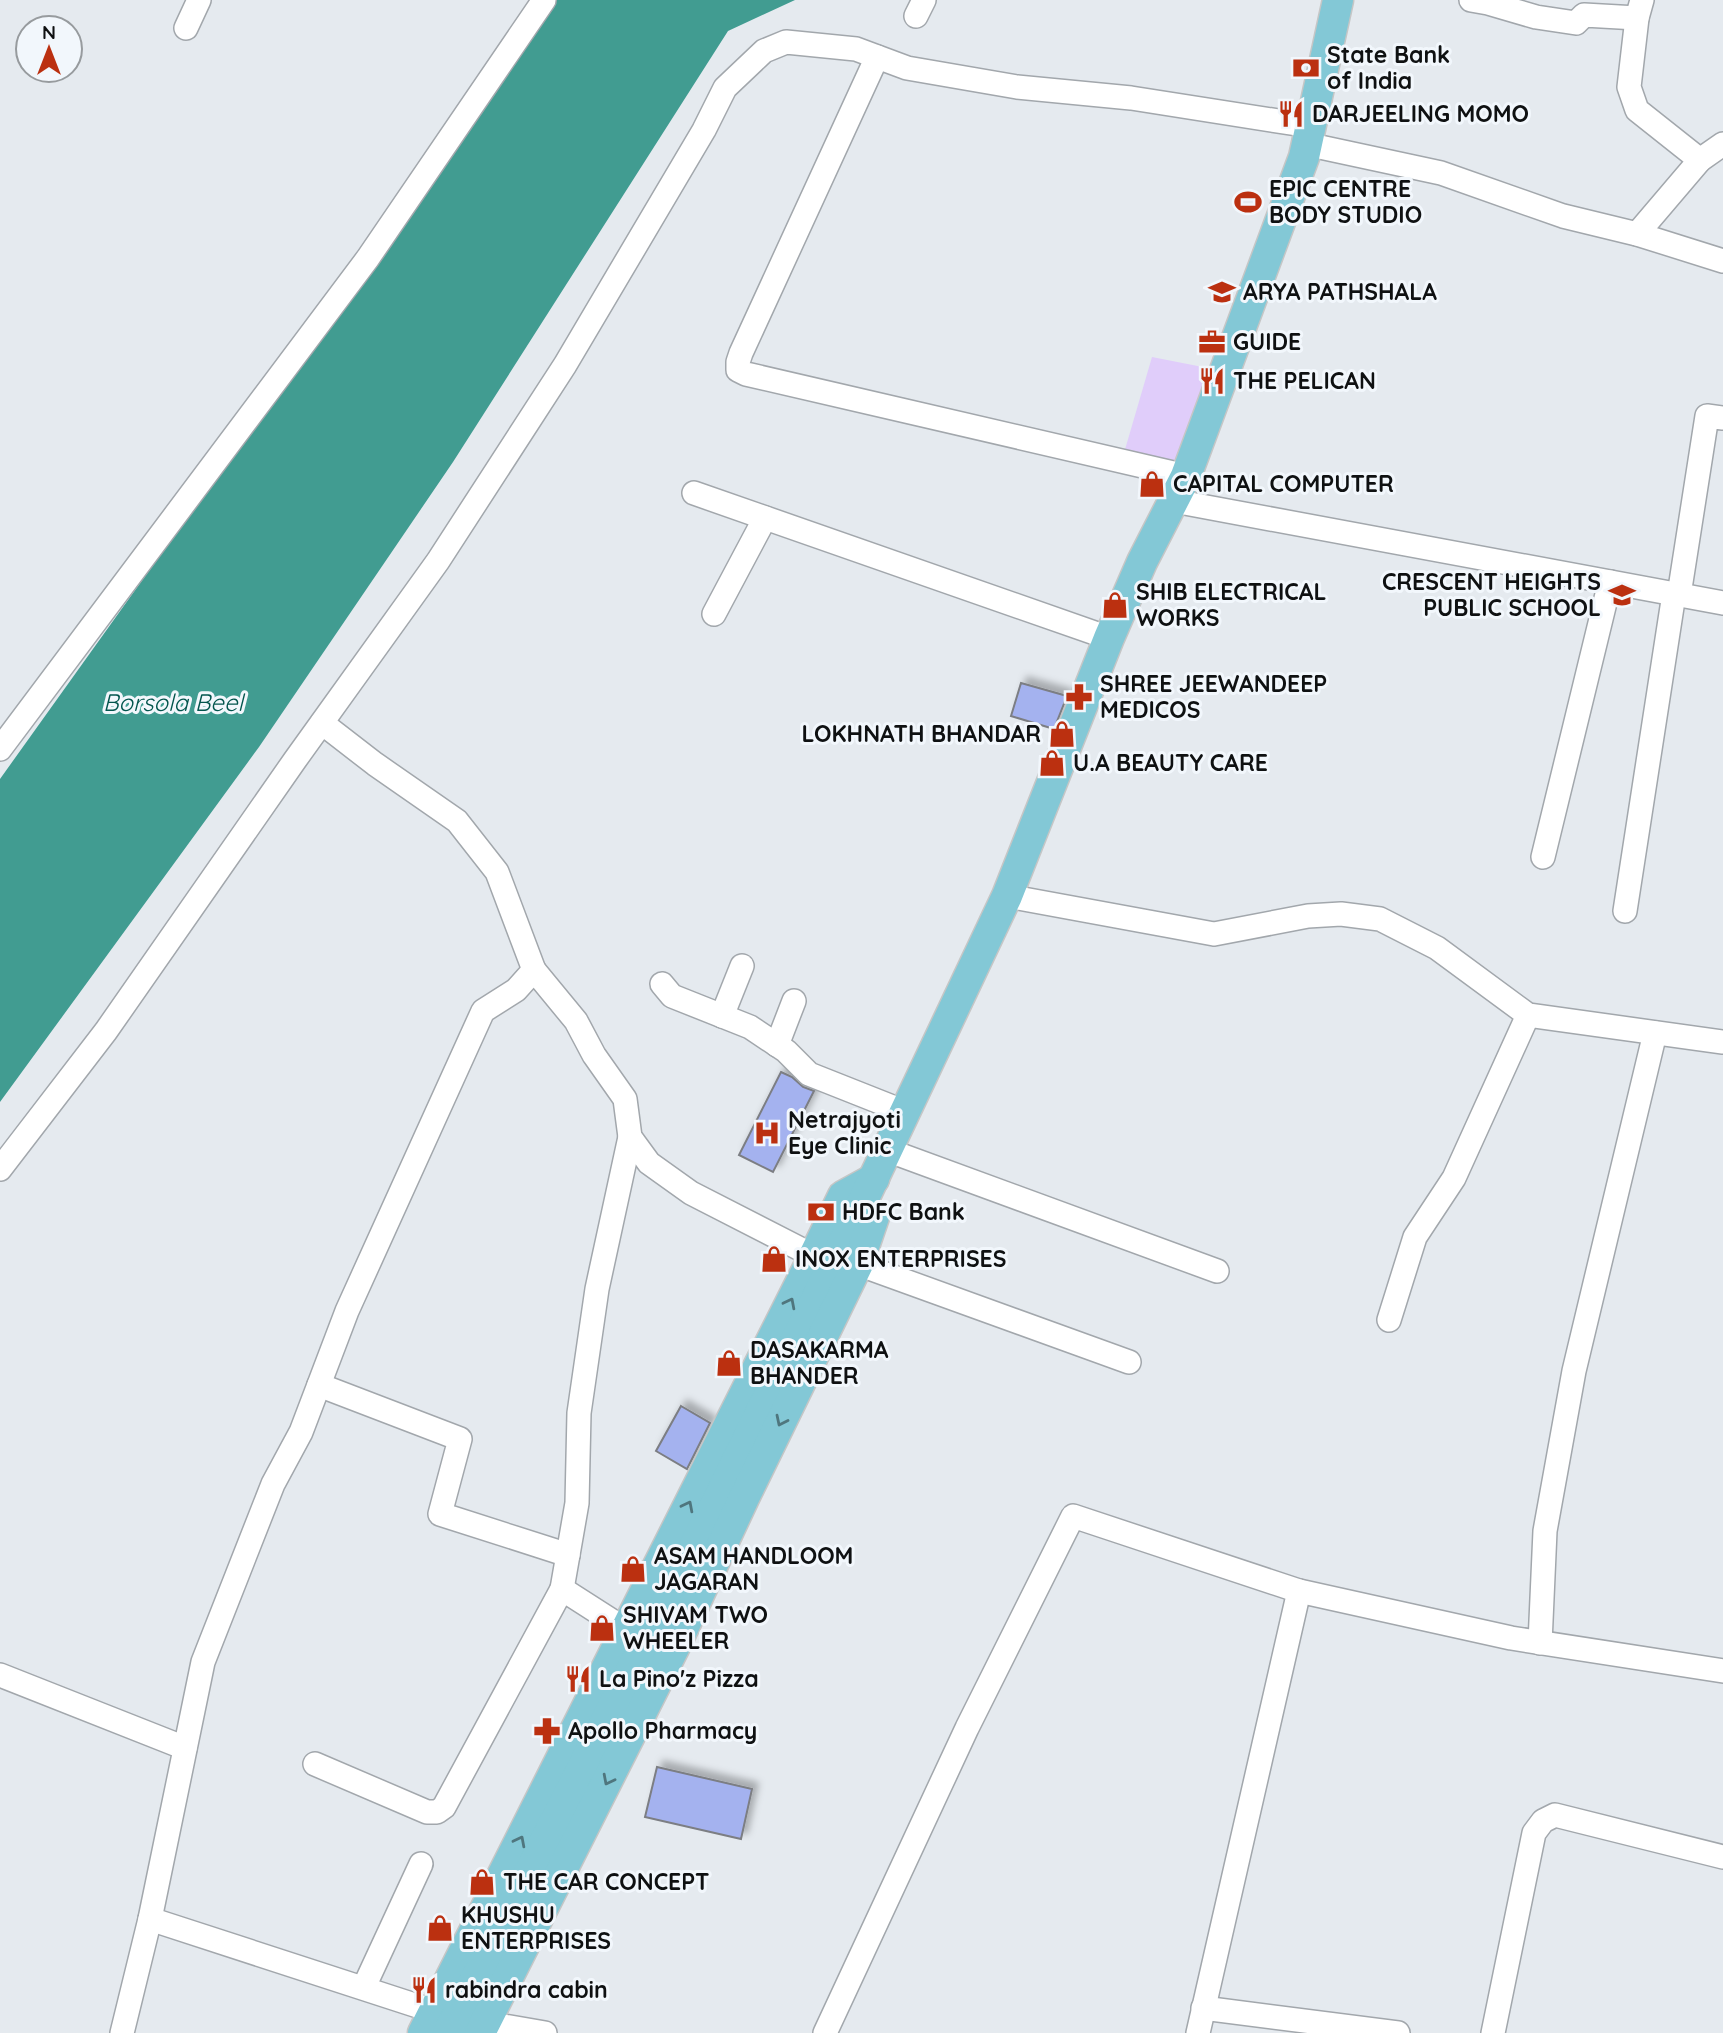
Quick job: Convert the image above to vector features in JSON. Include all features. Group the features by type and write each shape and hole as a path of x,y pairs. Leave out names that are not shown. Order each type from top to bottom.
{"main road":[{"path":"435,2026 717,1501 874,1179 1007,896 1109,638 1142,562 1180,489 1304,157 1338,0"},
{"path":"435,2026 626,1630 843,1196 874,1179"},
{"path":"483,2028 675,1646 858,1264 879,1202 874,1179"}],"street":[{"path":"186,29 199,0"},
{"path":"0,749 369,258 544,0"},
{"path":"1471,0 1536,18 1576,23 1584,15 1639,9 1629,87 1637,110 1700,160"},
{"path":"0,1169 106,1031 438,561 565,365 704,130 724,88 764,51 786,42 856,49 907,68 1017,87 1131,98 1308,135 1441,173 1563,216 1637,234 1723,261"},
{"path":"877,57 741,353 738,370 1180,489 1610,582 1723,603"},
{"path":"1637,234 1700,160 1723,144"},
{"path":"1625,911 1707,416 1723,418"},
{"path":"694,493 1109,638"},
{"path":"714,614 765,518"},
{"path":"1543,857 1610,582"},
{"path":"315,1764 427,1812 437,1812 444,1807 562,1589 577,1503 579,1413 597,1289 630,1137 625,1098 594,1055 576,1021 534,970 498,872 457,821 322,723"},
{"path":"1007,896 1214,934 1308,916 1341,914 1380,919 1437,948 1528,1015 1723,1042"},
{"path":"722,1016 742,966"},
{"path":"122,2033 150,1919 203,1662 273,1484 301,1432 347,1311 483,1010 516,990 534,970"},
{"path":"662,984 673,996 750,1027 786,1051 809,1074 905,1112"},
{"path":"776,1045 794,1001"},
{"path":"1389,1320 1415,1237 1459,1169 1528,1015"},
{"path":"1540,1643 1545,1531 1574,1371 1656,1033"},
{"path":"630,1137 649,1163 691,1193 814,1256"},
{"path":"887,1150 1217,1271"},
{"path":"858,1264 1129,1362"},
{"path":"319,1385 460,1438 440,1514 568,1555"},
{"path":"825,2033 967,1728 1073,1516 1299,1591 1511,1638 1723,1671"},
{"path":"562,1589 626,1630"},
{"path":"1198,2033 1299,1591"},
{"path":"0,1675 185,1748"},
{"path":"1493,2033 1534,1833 1543,1821 1555,1815 1723,1857"},
{"path":"364,1987 421,1864"},
{"path":"150,1919 364,1987 435,2026"},
{"path":"1203,2008 1398,2033"},
{"path":"483,2028 545,2033"}],"shaded area":[{"path":"1152,357 1218,370 1184,468 1124,453"}],"water":[{"name":"Borsola Beel","path":"551,0 795,0 728,31 453,462 259,747 0,1102 0,779 289,375"}],"building":[{"path":"1021,683 1067,696 1054,729 1011,716"},
{"path":"781,1072 814,1091 773,1172 739,1155"},
{"path":"681,1406 710,1423 687,1469 656,1451"},
{"path":"657,1767 752,1789 741,1839 645,1817"}],"place":[{"name":"State Bank of India","path":"1306,68"},
{"name":"DARJEELING MOMO","path":"1291,114"},
{"name":"EPIC CENTRE BODY STUDIO","path":"1248,202"},
{"name":"ARYA PATHSHALA","path":"1222,292"},
{"name":"GUIDE","path":"1212,342"},
{"name":"THE PELICAN","path":"1212,381"},
{"name":"CAPITAL COMPUTER","path":"1152,484"},
{"name":"CRESCENT HEIGHTS PUBLIC SCHOOL","path":"1622,595"},
{"name":"SHIB ELECTRICAL WORKS","path":"1115,605"},
{"name":"SHREE JEEWANDEEP MEDICOS","path":"1079,697"},
{"name":"LOKHNATH BHANDAR","path":"1062,734"},
{"name":"U.A BEAUTY CARE","path":"1052,763"},
{"name":"Netrajyoti Eye Clinic","path":"767,1133"},
{"name":"HDFC Bank","path":"821,1212"},
{"name":"INOX ENTERPRISES","path":"774,1259"},
{"name":"DASAKARMA BHANDER","path":"729,1363"},
{"name":"ASAM HANDLOOM JAGARAN","path":"633,1569"},
{"name":"SHIVAM TWO WHEELER","path":"602,1628"},
{"name":"La Pino'z Pizza","path":"578,1679"},
{"name":"Apollo Pharmacy","path":"547,1731"},
{"name":"THE CAR CONCEPT","path":"482,1882"},
{"name":"KHUSHU ENTERPRISES","path":"440,1928"},
{"name":"rabindra cabin","path":"424,1990"}]}
